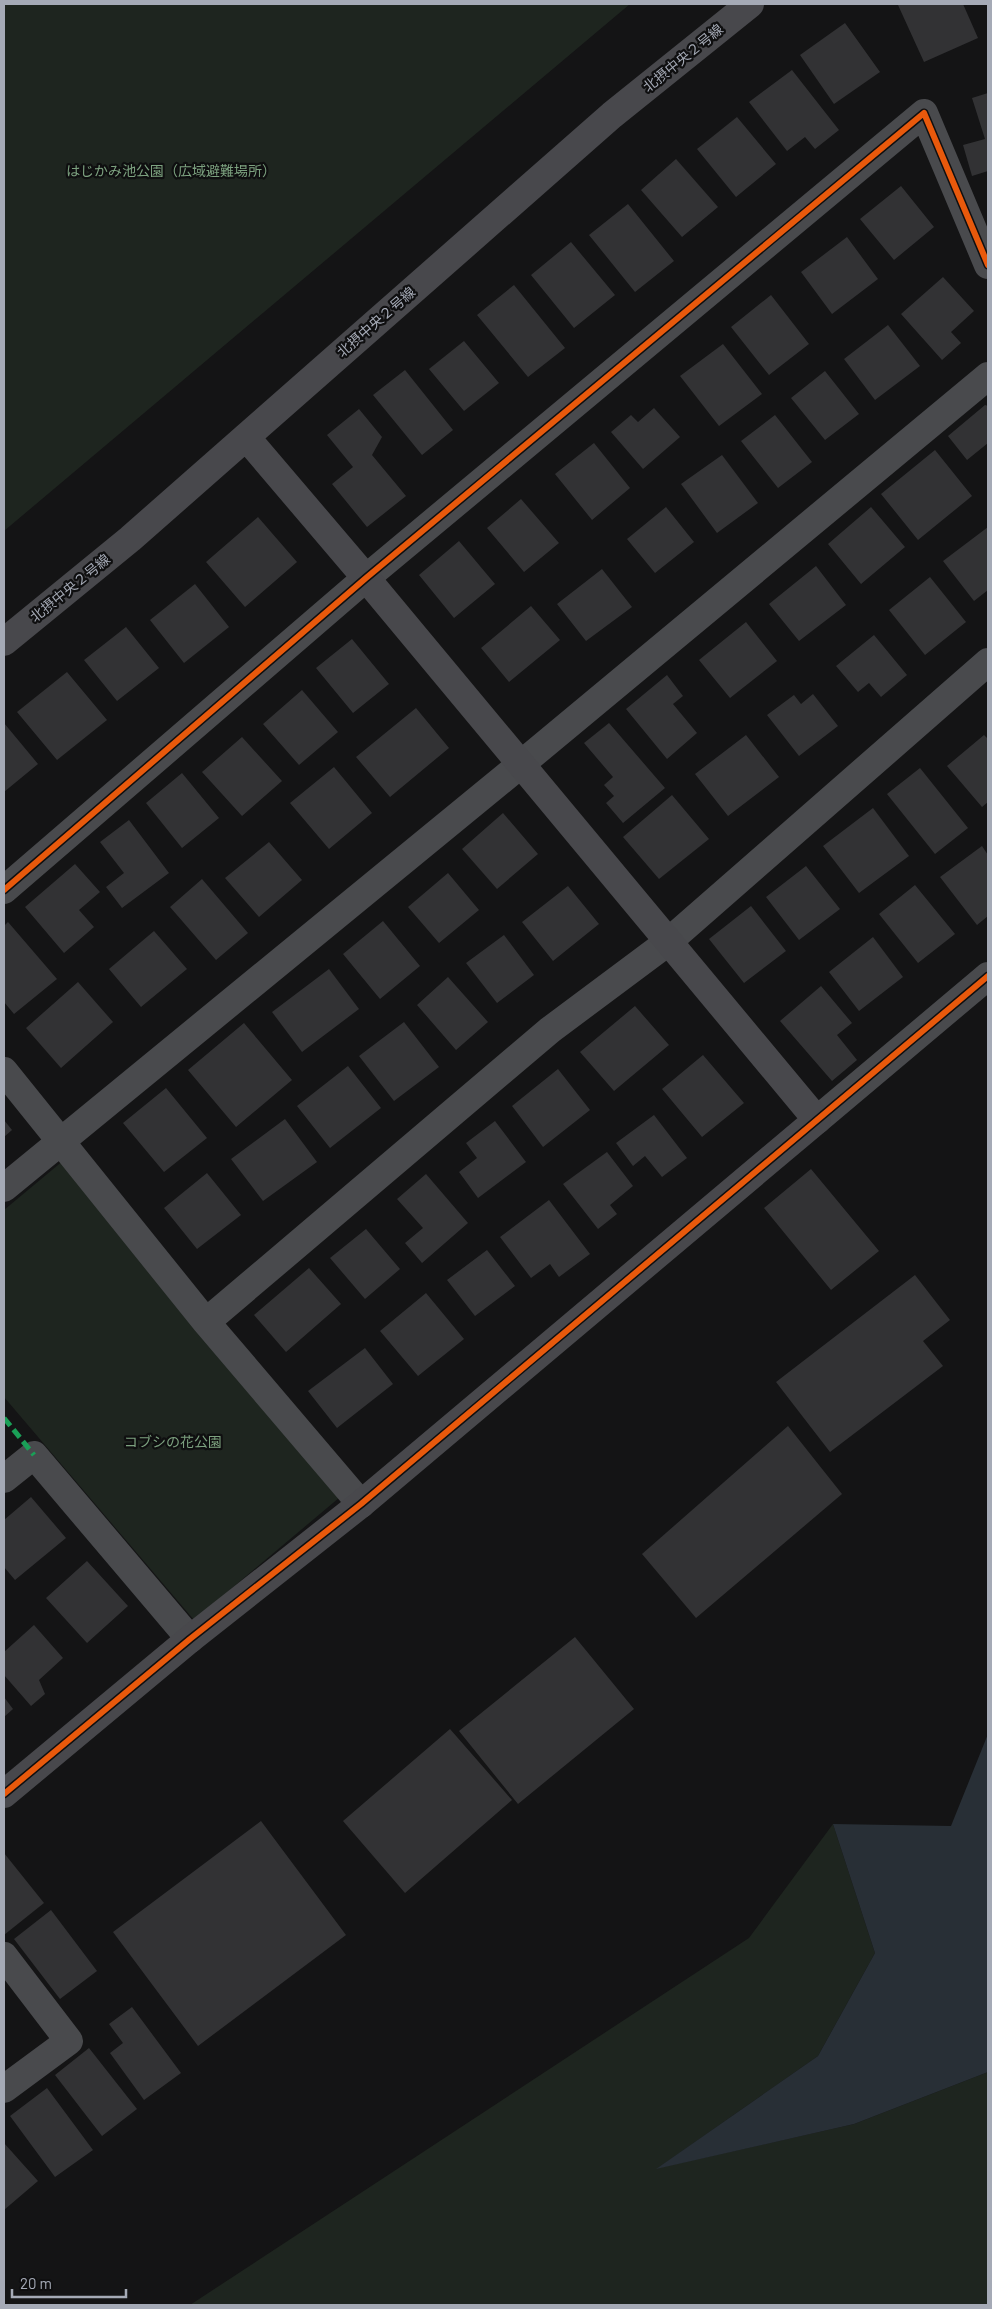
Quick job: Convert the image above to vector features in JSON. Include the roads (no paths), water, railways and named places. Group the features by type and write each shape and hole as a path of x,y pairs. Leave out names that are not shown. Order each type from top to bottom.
{"street":[{"name":"北摂中央２号線","path":"4,642 130,539 612,115 750,4"},
{"path":"4,890 366,578 924,113 988,265"},
{"path":"4,1188 520,765 988,376"},
{"path":"246,437 366,578 817,1120"},
{"path":"206,1322 550,1030 668,942 988,662"},
{"path":"4,1794 190,1639 361,1504 988,976"},
{"path":"4,1071 206,1322 361,1504"},
{"path":"4,1479 34,1455 190,1639"},
{"path":"4,1956 69,2041 4,2089"}],"park label":[{"name":"はじかみ池公園（広域避難場所）","path":"171,171"},
{"name":"コブシの花公園","path":"173,1442"}]}
